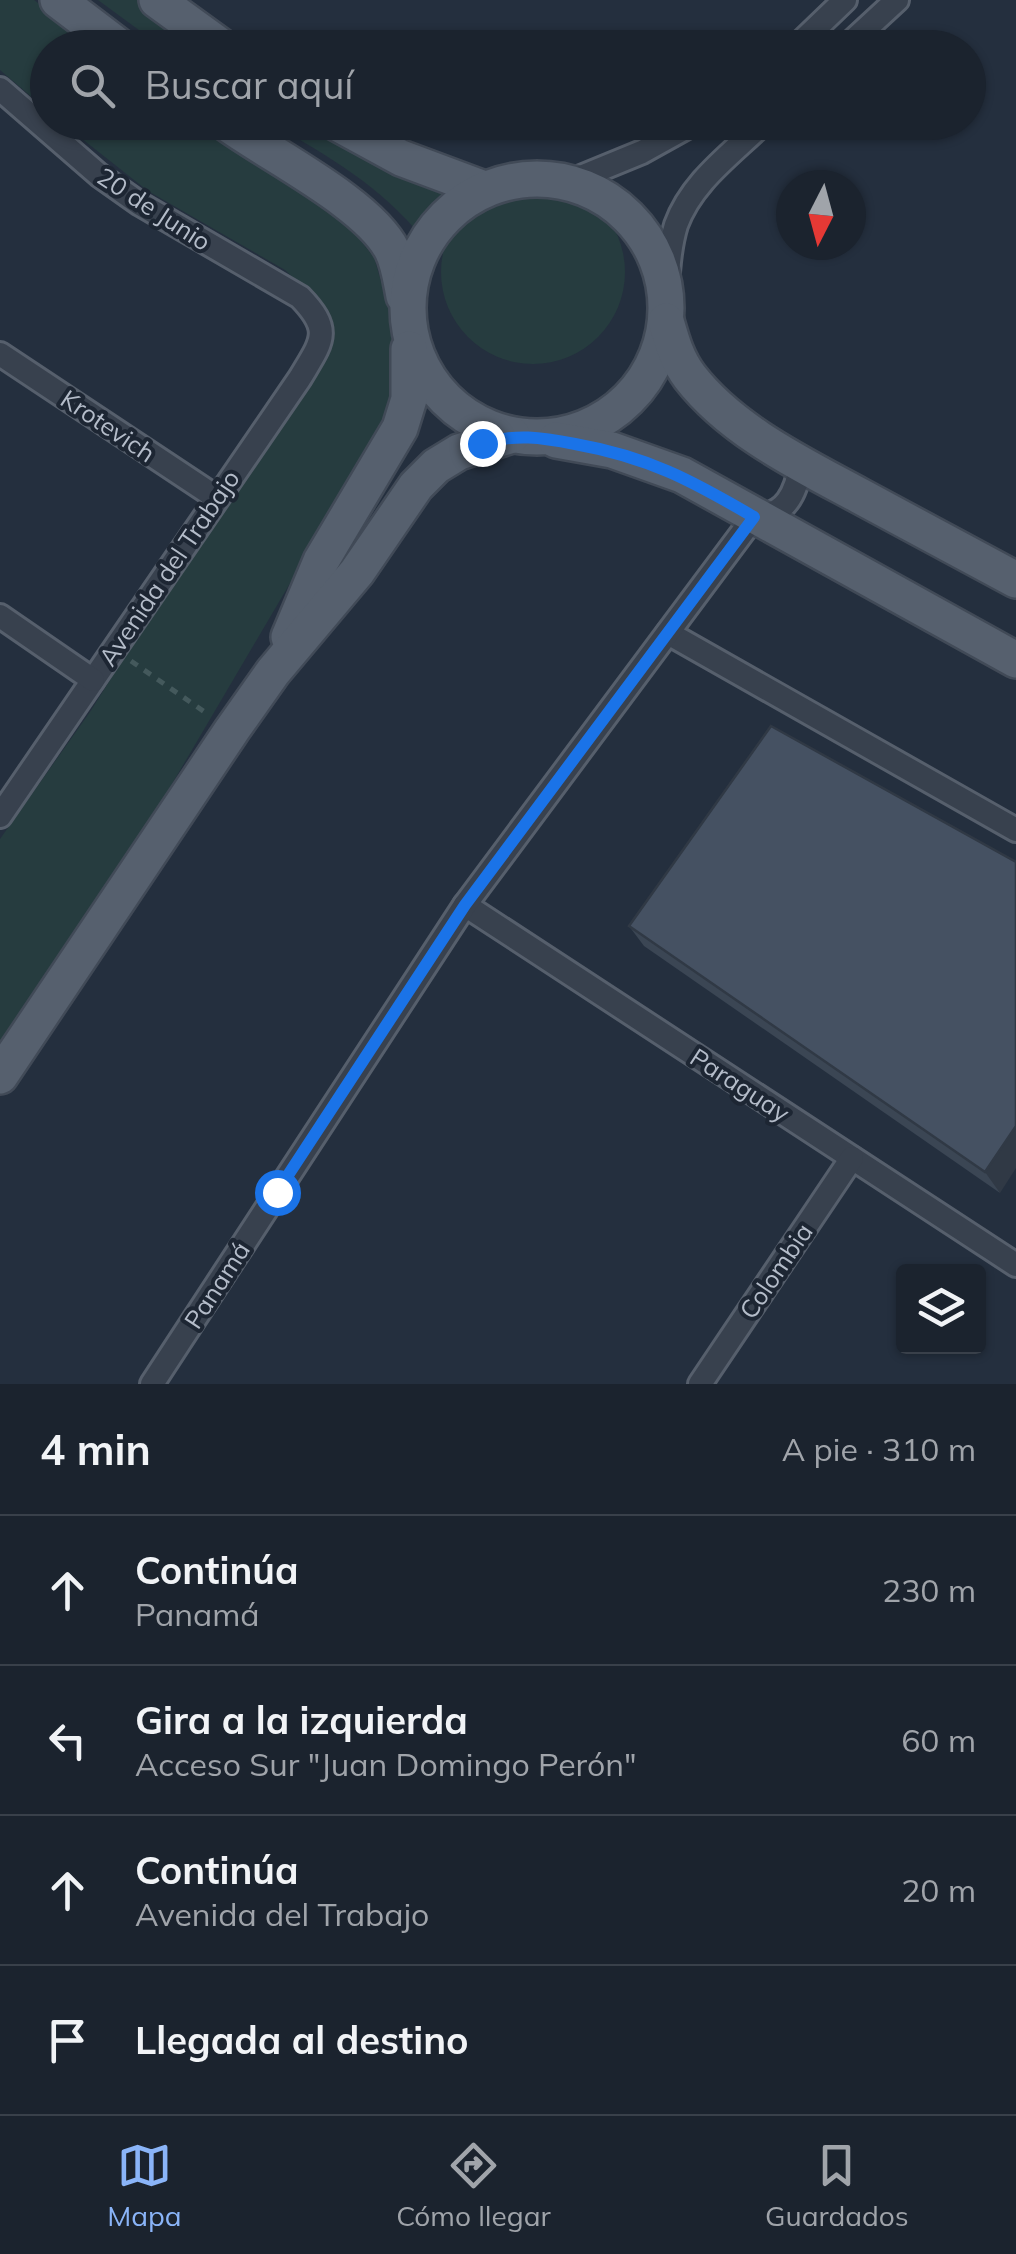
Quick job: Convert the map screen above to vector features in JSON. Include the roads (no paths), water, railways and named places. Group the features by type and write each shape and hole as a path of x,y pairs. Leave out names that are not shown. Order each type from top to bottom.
{"main road":[{"path":"58,0 97,30"},
{"path":"157,0 198,30"},
{"path":"252,140 350,205 375,228 392,250 422,369 444,400 475,422 526,436 612,450 682,475 1016,660"},
{"path":"368,140 401,158 484,189"},
{"path":"273,672 321,560 400,428 409,398 410,277 420,249 437,224 459,204 484,189 512,180 541,178 569,182 606,198 636,224 656,258 678,360 708,398 742,426 801,464 1016,580"},
{"path":"0,1076 273,672 350,581 416,486 436,466 459,452 526,436 585,430 614,416 656,359 666,309"}],"street":[{"path":"814,30 845,0"},
{"path":"864,30 897,0"},
{"name":"20 de Junio","path":"0,89 30,115"},
{"name":"20 de Junio","path":"59,140 140,204 300,297 318,316"},
{"path":"569,182 664,140"},
{"path":"666,309 677,224 693,193 744,140"},
{"name":"Avenida del Trabajo","path":"0,816 319,346 318,316"},
{"name":"Krotevich","path":"0,354 217,498"},
{"name":"Panamá","path":"152,1384 465,905 754,517 770,516 787,504 798,485 801,464"},
{"path":"0,616 93,680"},
{"path":"668,633 1016,830"},
{"name":"Paraguay","path":"465,905 1016,1265"},
{"name":"Colombia","path":"700,1384 852,1158"}]}
